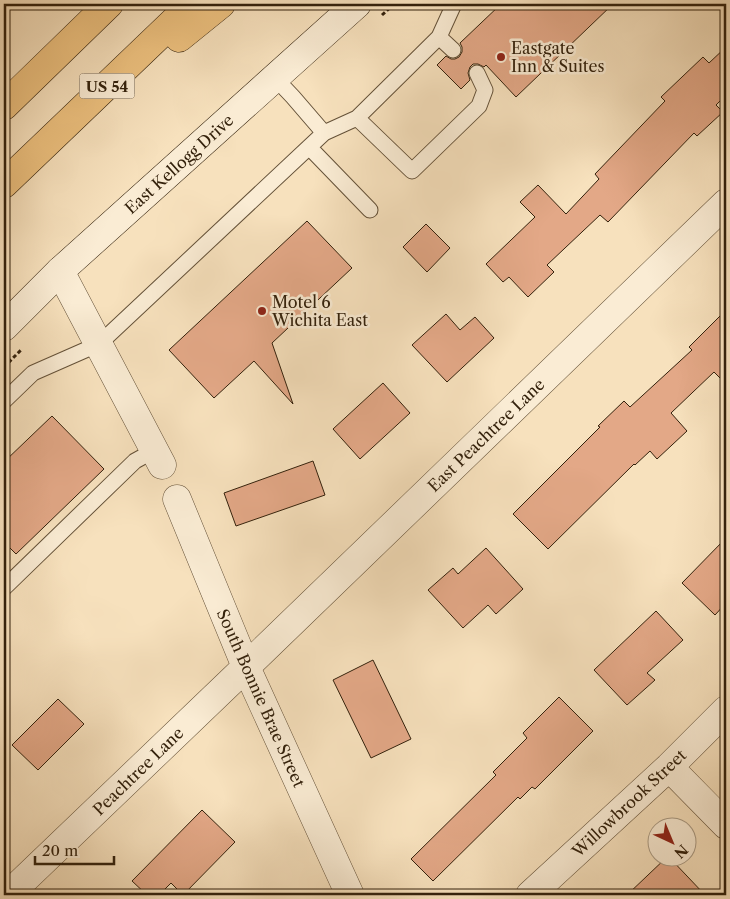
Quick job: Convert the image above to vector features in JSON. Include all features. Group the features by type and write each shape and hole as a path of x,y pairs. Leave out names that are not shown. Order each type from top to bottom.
{"highway":[{"path":"68,43 104,4"},
{"path":"4,106 109,4"},
{"name":"US 54","path":"13,176 192,4"},
{"path":"13,176 221,4"}],"street":[{"name":"East Kellogg Drive","path":"4,327 13,313 358,4"},
{"name":"East Peachtree Lane","path":"246,667 726,203"},
{"path":"60,271 158,458"},
{"name":"South Bonnie Brae Street","path":"177,499 246,667 350,895"},
{"name":"Peachtree Lane","path":"8,895 246,667"},
{"name":"Willowbrook Street","path":"530,895 669,766 726,710"},
{"path":"669,766 726,825"}],"lane":[{"path":"4,401 33,373 99,344 324,133 357,118 439,37 454,4"},
{"path":"439,37 453,50"},
{"path":"357,118 412,171 479,106 485,90 478,73"},
{"path":"275,78 324,133"},
{"path":"309,147 370,210"},
{"path":"4,588 135,461 158,458"}],"building":[{"name":"Eastgate Inn & Suites","path":"501,4 613,4 516,97 486,65 484,67 473,64 468,73 470,80 461,89 437,65 446,56 451,59 459,57 462,52 460,43"},
{"path":"726,47 726,95 716,105 723,112 697,136 694,133 608,222 600,215 547,265 554,272 528,297 509,277 503,282 486,264 535,217 520,202 538,185 566,214 599,179 595,174 665,101 661,97 703,57 709,63"},
{"path":"307,221 352,268 272,343 293,404 254,361 214,398 169,350"},
{"path":"426,224 450,248 427,272 403,247"},
{"path":"726,310 726,384 714,372 671,413 687,431 657,459 650,451 634,464 548,549 513,514 624,401 630,407 692,350 689,347"},
{"path":"446,314 460,330 475,317 494,338 447,382 412,345"},
{"path":"383,383 410,413 360,459 333,429"},
{"path":"52,416 104,469 16,554 4,542 4,462"},
{"path":"313,461 325,495 236,526 224,493"},
{"path":"726,538 726,603 715,615 682,583"},
{"path":"486,548 523,589 496,614 488,605 463,628 428,590 453,568 458,574"},
{"path":"656,611 683,640 647,673 655,680 627,705 594,670"},
{"path":"373,660 411,739 371,758 333,680"},
{"path":"559,697 593,731 535,789 532,787 520,799 518,797 433,881 411,859 496,775 493,772 527,738 523,733"},
{"path":"58,699 84,724 38,770 12,745"},
{"path":"202,810 235,842 183,895 171,883 159,895 147,895 132,881"},
{"path":"657,866 677,866 705,895 627,895"}],"place":[{"name":"Eastgate Inn & Suites","path":"501,57"},
{"name":"Motel 6 Wichita East","path":"262,311"}]}
